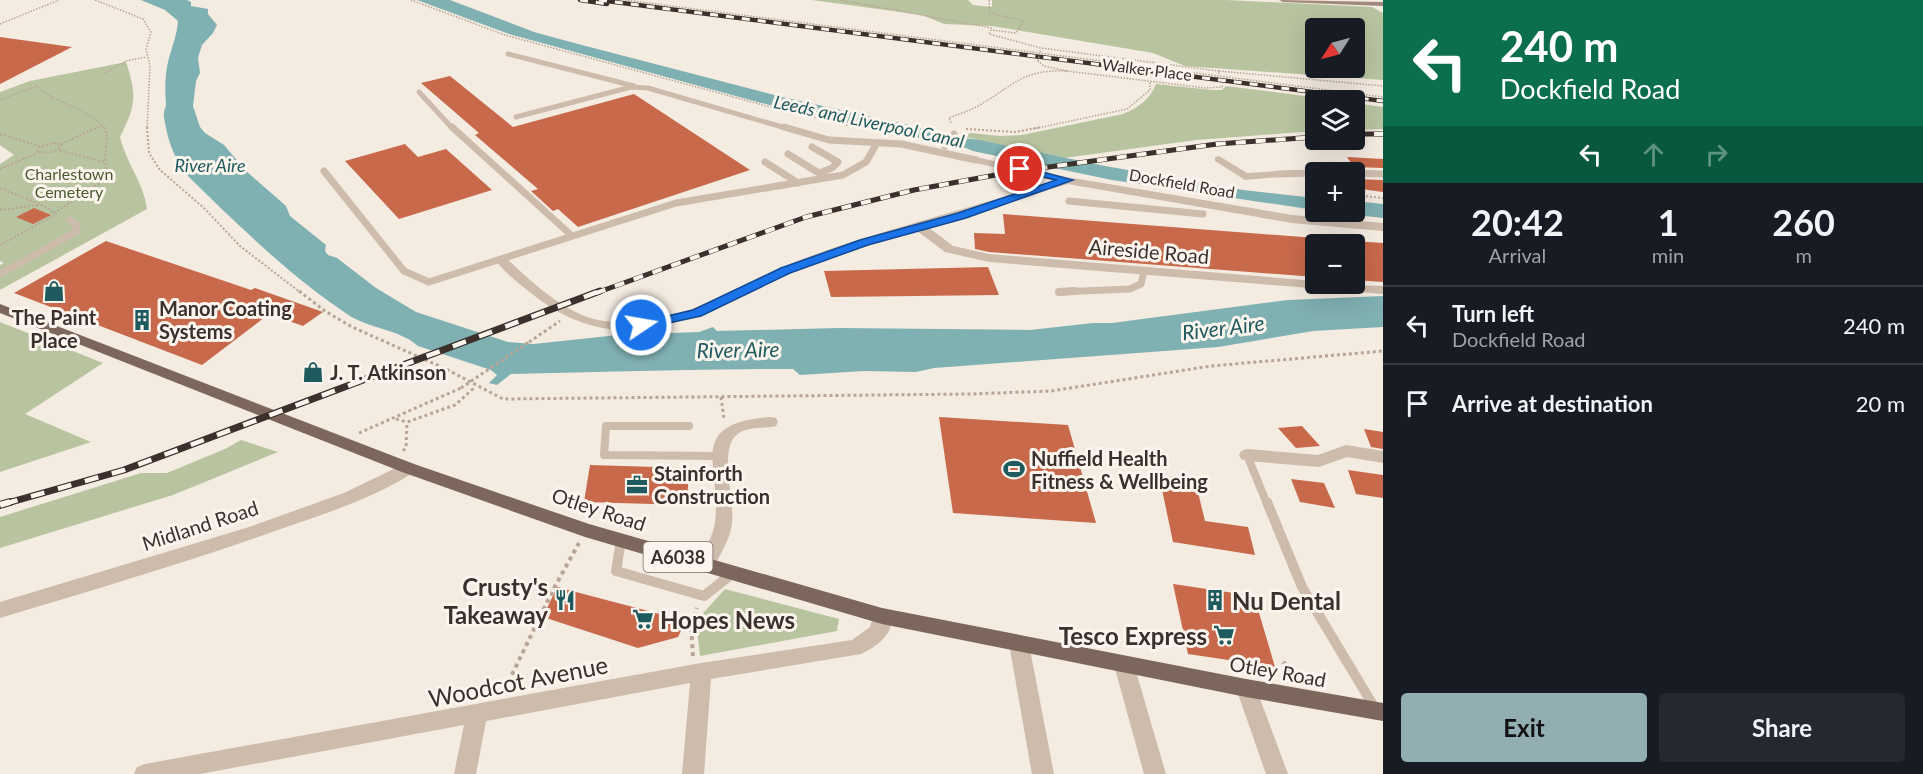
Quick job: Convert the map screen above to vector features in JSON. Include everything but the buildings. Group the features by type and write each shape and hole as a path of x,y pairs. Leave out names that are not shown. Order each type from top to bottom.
{"main road":[{"name":"Otley Road","path":"0,308 401,465 621,541 882,616 1124,665 1380,711"}],"street":[{"path":"1283,0 1383,4"},
{"path":"1219,159 1245,177 1278,174"},
{"name":"Dockfield Road","path":"976,160 1156,202 1292,219 1383,227"},
{"path":"501,260 520,277 571,314 602,325 641,325 696,313 786,271 864,243 1067,180"},
{"name":"Aireside Road","path":"920,227 949,249 989,258 1383,290"},
{"path":"706,565 719,540 724,520 718,456 721,442 726,433 745,424 771,422"},
{"path":"1247,455 1319,461 1346,451 1383,457"},
{"name":"Midland Road","path":"0,610 245,536 387,482 401,465"},
{"name":"Woodcot Avenue","path":"145,774 699,673 854,648 872,641 881,628 882,616"},
{"path":"1018,644 1043,774"},
{"path":"1124,665 1155,774"},
{"path":"693,774 699,673"},
{"path":"1246,688 1277,774"},
{"path":"465,774 477,715"}],"lane":[{"path":"508,54 829,140 901,144 976,160"},
{"path":"516,117 631,87 640,88"},
{"path":"419,92 457,133 571,235"},
{"path":"945,146 954,134"},
{"path":"324,171 404,271 429,282 676,203 827,178 860,166 870,157 877,143"},
{"path":"812,147 838,162 832,168 819,173"},
{"path":"788,154 827,178"},
{"path":"765,162 798,183"},
{"path":"1278,174 1305,173"},
{"path":"1365,173 1383,174"},
{"path":"1069,201 1156,202 1203,214"},
{"path":"0,274 76,232 77,226 70,220"},
{"path":"1059,292 1130,289 1141,284 1144,271"},
{"path":"689,426 606,426 604,455 718,456"},
{"path":"1247,455 1302,588 1380,711"},
{"path":"621,541 616,572 704,596 733,573"}],"path":[{"path":"0,24 59,0"},
{"path":"95,0 143,19 149,25 151,32 145,48 150,66 151,88 147,135 150,153 160,170 177,187 204,208 240,246 325,310 352,327 446,369 503,399 1052,391 1211,366 1383,351"},
{"path":"411,0 506,35 774,108 860,128"},
{"path":"624,0 1383,98"},
{"path":"840,0 1016,33 1024,21 990,13 989,0"},
{"name":"Walker Place","path":"1016,33 991,30 988,34 1041,47 1219,72 1383,86"},
{"path":"1041,47 1038,61 1044,66 1067,71"},
{"path":"105,73 120,64 146,58"},
{"path":"1067,71 1040,71 1014,80 977,106 952,116 949,121 957,128 1005,132 1079,120 1127,109 1150,90 1150,82"},
{"name":"Walker Place","path":"1067,71 1205,88 1222,87 1222,85"},
{"path":"0,100 37,86 46,96 104,125 108,132 106,177 55,214 0,245"},
{"path":"38,153 36,150 41,146 60,144 104,125"},
{"path":"0,134 41,146"},
{"path":"58,150 61,148 60,144"},
{"path":"0,170 38,153 58,150 105,162"},
{"path":"0,188 42,205 70,220"},
{"path":"1365,196 1383,198"},
{"path":"0,210 42,205"},
{"path":"340,441 461,388 571,314"},
{"path":"394,418 407,422 456,405 475,386"},
{"path":"721,397 726,433"},
{"path":"401,465 406,447 407,422"},
{"path":"499,711 514,669 585,530"},
{"path":"699,673 690,640 691,619 704,596"},
{"path":"1283,662 1299,676 1314,679"}],"green space":[{"path":"812,0 968,0 973,5 992,7 992,0 1226,0 1372,7 1383,13 1383,80 1355,78 1365,78 1365,18 1305,18 1305,74 1185,66 1153,53 992,26 944,24 922,15"},
{"name":"Charlestown Cemetery","path":"126,62 132,84 133,100 129,117 120,137 142,190 147,209 0,290 0,265 4,263 0,261 0,164 14,155 0,145 0,92 30,81"},
{"path":"1156,84 1212,90 1222,90 1226,86 1305,96 1305,132 1196,140 1064,158 965,137 970,133 1000,136 1022,135 1123,114 1143,102 1151,94"},
{"path":"1365,105 1383,107 1383,129 1365,130"},
{"path":"0,322 103,363 25,414 91,442 0,472"},
{"path":"241,440 278,452 173,495 0,548 0,517 141,473 167,473"},
{"path":"725,589 839,619 837,631 700,656 696,621"}],"water":[{"name":"River Aire","path":"141,0 187,0 191,2 191,6 208,9 208,14 217,25 202,45 198,58 200,73 196,81 193,106 200,127 224,145 246,171 286,206 290,216 326,245 325,251 328,255 337,258 376,288 416,312 508,342 534,344 618,335 699,332 713,327 717,331 839,328 1030,330 1112,323 1288,300 1383,296 1383,327 1313,331 1218,347 934,368 916,372 864,371 800,375 793,369 758,369 511,374 497,385 489,383 497,375 491,370 418,346 402,336 347,314 285,266 189,177 172,148 164,115 166,71 178,21 165,10"},
{"name":"Leeds and Liverpool Canal","path":"417,0 450,0 534,32 578,44 782,97 955,137 1243,190 1305,197 1305,209 1112,180 973,151 951,142 907,136 780,108 509,34"},
{"path":"1365,202 1383,204 1383,218 1365,216"}],"railway":[{"path":"580,0 607,4"},
{"path":"599,0 1383,101"},
{"path":"1365,134 1383,134"},
{"path":"596,293 806,217 914,190 1012,172 1217,144 1305,138"},
{"path":"4,504 124,470 600,291"},
{"path":"0,505 10,502"}],"place":[{"name":"The Paint Place","path":"54,291"},
{"name":"Manor Coating Systems","path":"142,320"},
{"name":"J. T. Atkinson","path":"313,372"},
{"name":"Nuffield Health Fitness & Wellbeing","path":"1014,469"},
{"name":"Stainforth Construction","path":"637,485"},
{"name":"Crusty's Takeaway","path":"565,600"},
{"name":"Nu Dental","path":"1215,600"},
{"name":"Hopes News","path":"643,619"},
{"name":"Tesco Express","path":"1224,635"}],"route":[{"path":"641,325 696,313 786,271 864,243 962,215 1067,180 1020,169"}]}
